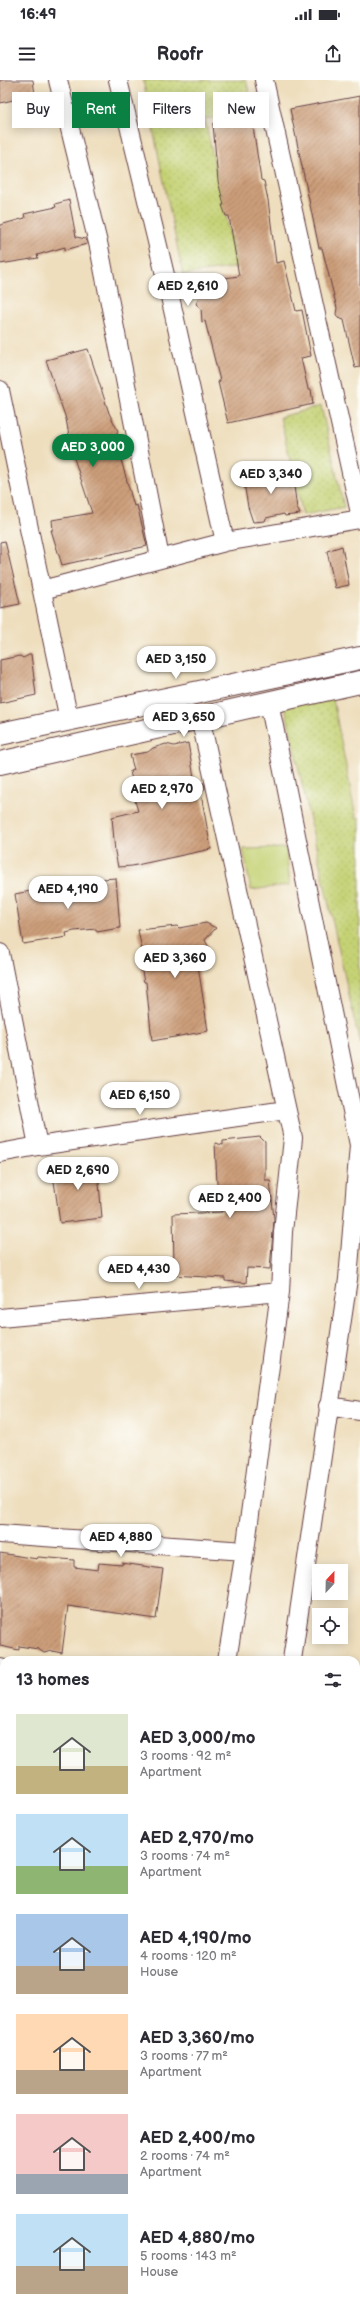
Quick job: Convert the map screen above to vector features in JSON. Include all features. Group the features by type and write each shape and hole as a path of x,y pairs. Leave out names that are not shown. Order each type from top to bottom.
{"street":[{"path":"58,80 99,247 160,558"},
{"path":"118,80 166,279 225,542"},
{"path":"264,80 360,513"},
{"path":"0,390 69,720"},
{"path":"42,590 225,542 360,519"},
{"path":"0,734 360,658"},
{"path":"0,763 360,682"},
{"path":"269,702 359,1145 354,1280 328,1406 293,1656"},
{"path":"200,717 293,1138 282,1232 280,1292 245,1551 228,1656"},
{"path":"0,953 38,1146"},
{"path":"0,1153 38,1146 286,1110"},
{"path":"0,1318 280,1292"},
{"path":"328,1406 360,1411"},
{"path":"0,1534 245,1551"}],"green space":[{"path":"143,80 246,80 249,92 213,92 213,118 205,119 205,92 145,92"},
{"path":"205,119 237,267 183,275 153,128 205,128"},
{"path":"321,406 344,507 303,515 280,417"},
{"path":"332,694 356,818 360,818 360,1045 285,707"},
{"path":"286,848 290,885 251,890 243,849"}],"building":[{"path":"0,80 33,80 35,92 12,92 12,100 0,103"},
{"path":"360,96 360,367 355,368 344,320 338,318 336,314 337,308 322,248 319,248 290,109"},
{"path":"213,128 253,128 261,180 264,181 268,200 276,263 284,261 296,311 302,310 311,356 301,358 308,389 311,389 313,404 228,423 218,382 220,381 205,321 202,322 201,308 196,304 198,300 195,282 239,276 229,216 226,216 222,205 224,205 218,181"},
{"path":"69,200 76,237 86,239 87,244 65,250 65,247 37,255 38,258 0,264 0,225 25,218 24,214 56,207 55,204"},
{"path":"88,349 109,413 118,431 116,437 121,449 118,449 134,506 137,505 147,546 62,565 51,530 53,530 52,520 92,513 72,452 66,419 46,360"},
{"path":"291,465 297,508 300,514 285,516 284,514 266,518 265,521 253,522 248,507 243,477 258,473 260,478 278,471 278,467"},
{"path":"5,541 20,604 0,608 0,542"},
{"path":"342,546 349,585 335,588 327,551"},
{"path":"31,654 36,695 0,703 0,660 20,656 23,658"},
{"path":"188,743 195,783 204,783 205,788 201,794 211,849 132,866 118,867 112,817 138,811 132,791 134,790 130,771 134,770 130,755 148,752 153,748 166,744 174,746"},
{"path":"116,878 120,928 97,932 96,929 74,931 66,933 67,937 23,944 15,894 88,880"},
{"path":"206,923 216,928 205,940 209,948 208,957 197,959 208,1031 152,1041 146,982 144,982 140,961 144,960 138,930 177,926 179,928"},
{"path":"260,1137 265,1142 265,1180 270,1180 274,1219 270,1269 247,1268 246,1283 225,1281 225,1278 171,1275 174,1266 173,1214 222,1212 217,1183 215,1143 223,1145 223,1141"},
{"path":"97,1161 102,1218 60,1223 52,1167 62,1167 62,1164 72,1162"},
{"path":"0,1553 37,1559 38,1557 74,1560 74,1567 98,1570 99,1563 122,1565 122,1563 163,1569 156,1619 68,1606 62,1653 52,1651 44,1653 38,1649 19,1646 19,1650 0,1646"}]}
